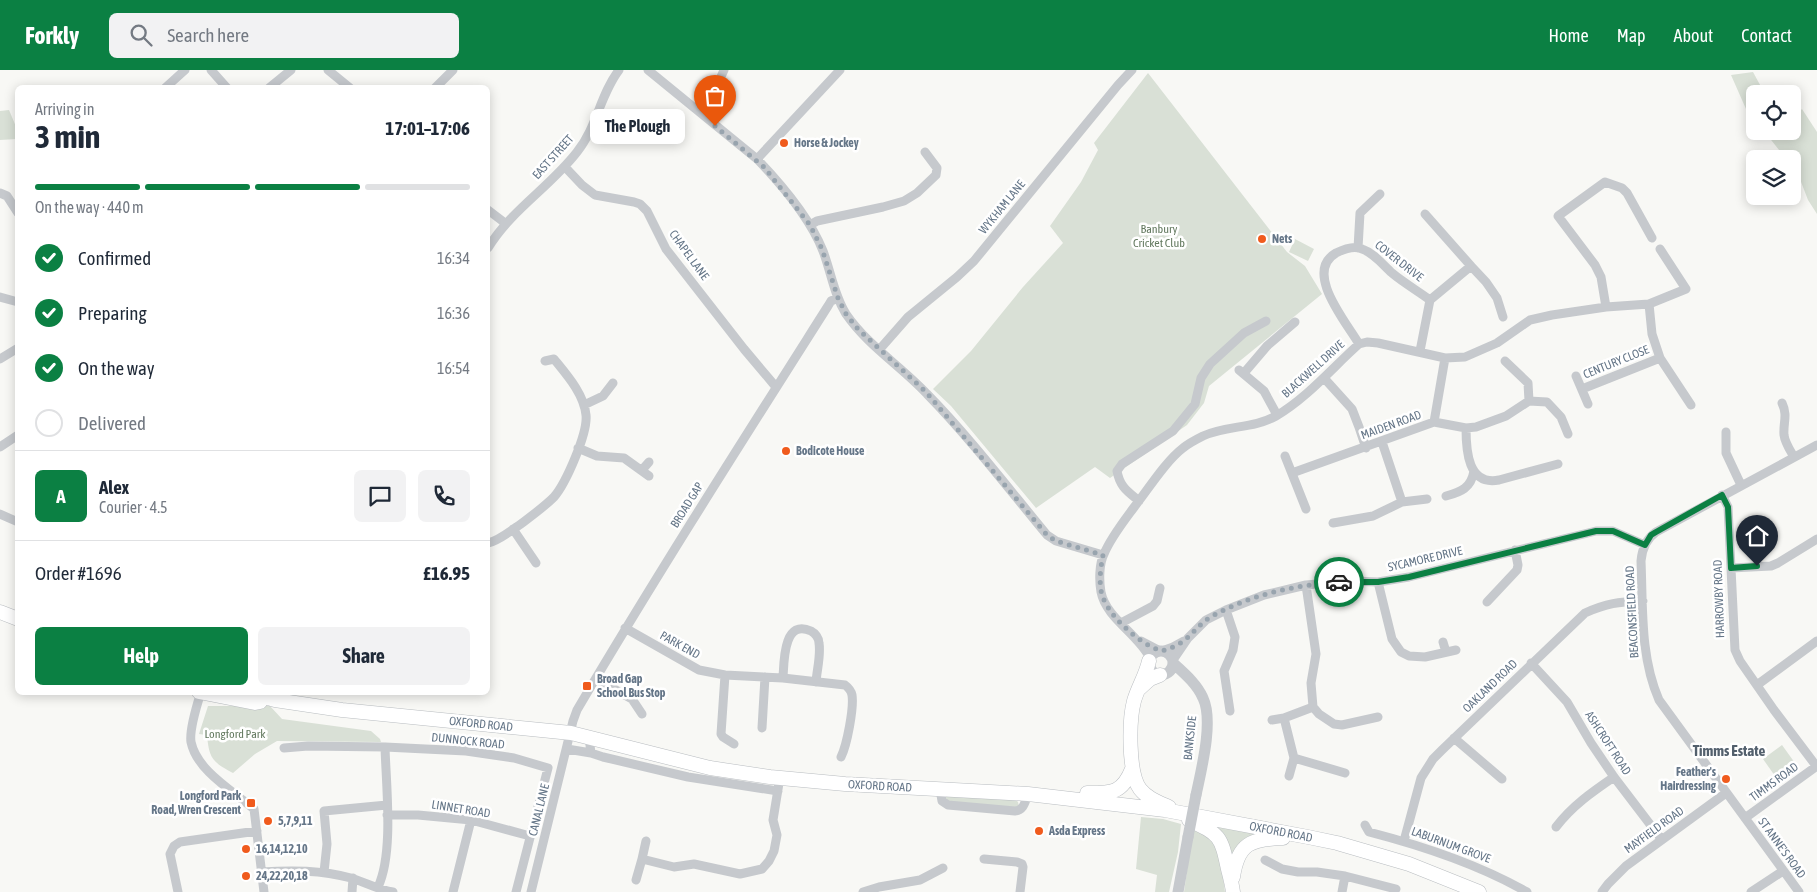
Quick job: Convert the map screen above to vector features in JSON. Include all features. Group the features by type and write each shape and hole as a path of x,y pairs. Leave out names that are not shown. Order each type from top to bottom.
{"main road":[{"path":"0,612 15,618"},
{"path":"1150,660 1134,700 1132,717 1132,769 1136,782 1144,794 1154,801 1188,814"},
{"path":"1138,689 1150,679 1161,674"},
{"name":"OXFORD ROAD","path":"211,695 255,703 275,700"},
{"name":"OXFORD ROAD","path":"258,695 275,700 342,710 571,733 710,768 770,778 779,784 845,784 1028,794 1165,810 1308,837 1409,864 1478,892"},
{"path":"1049,797 1066,794 1112,793 1126,783 1132,769"},
{"path":"1165,810 1202,825 1218,837 1225,851 1233,888"},
{"path":"1233,888 1237,858 1245,846 1266,838 1308,837"}],"street":[{"path":"168,85 186,70"},
{"path":"211,70 224,85"},
{"path":"273,85 291,70"},
{"path":"328,70 346,85"},
{"path":"437,85 453,70"},
{"name":"EAST STREET","path":"490,245 505,223 564,167 586,139 608,85 619,70"},
{"path":"648,70 756,159 772,176 810,225 822,249 838,298 846,314 858,329 926,392 1047,535 1056,541 1103,555 1101,591 1104,602 1138,640 1150,660 1153,672 1182,679 1195,686"},
{"path":"702,114 709,104 724,70"},
{"path":"756,159 840,70"},
{"name":"WYKHAM LANE","path":"879,350 908,317 974,261 1132,70"},
{"path":"810,225 818,221 883,207 912,197 936,175 936,168 925,152"},
{"name":"CHAPEL LANE","path":"564,167 582,185 596,195 634,202 640,204 647,211 666,249 776,387"},
{"path":"1606,307 1604,288 1598,271 1558,216 1605,182 1622,188 1627,193 1652,238"},
{"path":"0,194 7,196 15,208"},
{"path":"1358,248 1360,214 1380,194"},
{"path":"490,212 505,223"},
{"path":"1425,214 1486,282 1497,298 1503,317"},
{"name":"COVER DRIVE","path":"1359,344 1330,295 1323,277 1326,263 1334,254 1344,250 1362,248 1393,274 1430,300"},
{"name":"BLACKWELL DRIVE","path":"1103,555 1157,476 1183,448 1204,436 1222,430 1260,424 1277,415 1304,396 1359,344 1367,342 1446,358 1465,356 1497,343 1530,320 1606,307 1649,304 1686,289 1660,249"},
{"path":"1420,352 1430,300 1471,266"},
{"path":"0,297 15,301"},
{"name":"BROAD GAP","path":"571,733 578,710 625,628 828,306 838,298"},
{"path":"1649,304 1652,334 1660,358 1691,404"},
{"path":"1139,501 1124,489 1119,482 1117,471 1122,464 1173,431 1196,404 1201,378 1210,364 1244,333 1266,320"},
{"path":"1277,415 1264,391 1241,371 1295,322"},
{"path":"0,359 15,350"},
{"path":"490,542 513,530 553,497 567,475 586,427 584,405 572,382 553,357"},
{"path":"1434,422 1446,358"},
{"name":"CENTURY CLOSE","path":"1582,389 1660,358"},
{"path":"1505,361 1528,383 1529,401 1547,402 1561,418 1568,434"},
{"name":"CENTURY CLOSE","path":"1576,376 1588,404"},
{"path":"1324,378 1352,409 1366,448"},
{"path":"584,405 603,396 613,382"},
{"name":"MAIDEN ROAD","path":"1292,473 1434,422 1466,428 1476,427 1506,416 1529,401"},
{"path":"1782,403 1786,416 1784,436 1786,444 1794,457"},
{"path":"1466,428 1468,456 1474,471 1484,480 1491,482 1558,464"},
{"path":"1726,432 1726,453 1741,486"},
{"path":"0,447 15,437"},
{"path":"1382,442 1402,502"},
{"path":"1645,545 1651,535 1656,532 1817,445"},
{"path":"578,448 597,456 624,458 650,476"},
{"path":"1285,456 1306,509"},
{"path":"642,470 649,462"},
{"path":"1446,496 1466,488 1472,479 1474,471"},
{"name":"HARROWBY ROAD","path":"1722,495 1728,507 1734,650 1757,685 1817,766"},
{"path":"1333,523 1373,516 1402,502 1426,500"},
{"path":"0,514 15,521"},
{"path":"513,530 536,563"},
{"name":"SYCAMORE DRIVE","path":"1161,651 1178,645 1206,620 1226,610 1264,595 1306,585 1351,581 1378,582 1409,577 1604,530 1613,531 1645,545"},
{"path":"1731,568 1771,566 1817,540"},
{"name":"BEACONSFIELD ROAD","path":"1645,545 1641,561 1646,656 1652,685 1659,700 1746,818"},
{"path":"1487,602 1517,570 1515,550"},
{"path":"1378,582 1392,640 1401,652 1409,656 1425,657 1456,650"},
{"path":"1306,585 1316,654 1311,683 1313,707 1319,714 1334,724 1342,725 1378,717"},
{"path":"1121,623 1153,606 1157,601 1160,588"},
{"name":"OAKLAND ROAD","path":"1404,841 1421,778 1433,759 1585,613 1604,604 1643,600"},
{"path":"1226,610 1235,637 1233,650 1224,671 1230,711"},
{"name":"PARK END","path":"625,628 699,670 725,675 841,684 849,688 851,693 848,736 842,758"},
{"path":"783,678 786,643 797,629 804,629 815,633 820,642 816,682"},
{"name":"SYCAMORE DRIVE","path":"1173,661 1188,638"},
{"path":"1138,640 1169,654 1173,661 1171,669 1161,674"},
{"path":"1757,685 1817,641"},
{"path":"1443,642 1446,652"},
{"path":"1150,660 1154,653 1161,651"},
{"name":"BANKSIDE","path":"1173,661 1186,674 1203,698 1208,722 1178,892"},
{"name":"ASHCROFT ROAD","path":"1531,663 1568,702 1591,743 1614,777 1662,840"},
{"path":"725,675 721,734 722,737 734,744"},
{"path":"762,728 765,677"},
{"path":"596,679 632,699 642,714"},
{"path":"200,695 191,740 196,758 207,770 254,809 264,892"},
{"path":"1272,720 1284,718 1313,707"},
{"path":"1284,718 1294,758 1289,776"},
{"name":"CANAL LANE","path":"531,892 571,733"},
{"path":"589,737 591,753"},
{"path":"1454,738 1502,779"},
{"name":"DUNNOCK ROAD","path":"284,748 308,746 384,747 466,751 514,758 548,768 530,836"},
{"path":"378,887 386,856 387,804 384,747"},
{"path":"567,749 688,776 779,784 773,820 777,835 774,851 762,869 740,874 694,864 674,867 642,859"},
{"path":"1294,758 1345,774"},
{"name":"TIMMS ROAD","path":"1746,818 1817,766"},
{"path":"1556,827 1565,815 1581,800 1614,777"},
{"name":"MAYFIELD ROAD","path":"1602,892 1626,866 1726,793"},
{"path":"324,872 327,844 324,811 387,804"},
{"name":"LINNET ROAD","path":"387,816 418,815 471,820 530,836"},
{"name":"ST ANNE'S ROAD","path":"1746,818 1799,892"},
{"path":"452,892 471,820"},
{"name":"LABURNUM GROVE","path":"1365,825 1369,832 1404,841 1498,875 1528,892"},
{"path":"178,892 170,854 174,846 180,842 257,831"},
{"path":"516,892 530,836"},
{"path":"636,880 646,841"},
{"path":"984,860 1022,864 1020,892"},
{"path":"1265,860 1282,869 1345,876 1396,889"},
{"path":"863,892 878,887 920,880 943,868"},
{"path":"261,872 294,870 324,872 354,878 393,892"},
{"path":"1751,892 1783,870"},
{"path":"1342,892 1345,876"},
{"path":"352,892 354,878"}],"green space":[{"path":"1753,72 1760,85 1746,85 1746,109 1731,75"},
{"name":"Banbury Cricket Club","path":"1148,73 1287,252 1305,266 1322,294 1209,386 1204,403 1187,425 1110,478 1095,467 1036,508 951,406 933,389 971,351 1023,287 1063,243 1050,226 1081,182 1098,150 1094,143"},
{"path":"9,110 15,124 15,139 0,140 0,111"},
{"path":"1801,110 1817,132 1817,214 1808,200 1801,182 1801,150 1779,150 1771,140 1801,140"},
{"path":"1295,239 1314,249 1308,261 1289,252"},
{"name":"Longford Park","path":"208,706 270,706 282,719 371,731 381,742 277,741 255,754 233,773 216,762 209,749 207,735 199,734"},
{"path":"1782,745 1795,763 1775,776 1763,759"},
{"path":"944,795 1016,800 1019,806 1018,808 947,803"},
{"path":"1141,817 1163,819 1181,824 1178,852 1169,892 1155,892 1157,875 1136,869"},
{"path":"1201,823 1267,835 1233,856"},
{"path":"1193,829 1203,832 1219,845 1225,892 1184,892"}],"way so far":[{"path":"715,126 764,167 810,225 822,249 838,298 846,314 858,329 926,392 1047,535 1056,541 1103,555 1101,591 1104,602 1138,640 1162,651 1178,645 1188,638 1206,620 1264,595 1302,585 1339,582"}],"place":[{"name":"The Plough","path":"715,126"},
{"name":"Horse & Jockey","path":"784,143"},
{"name":"Nets","path":"1262,239"},
{"name":"Bodicote House","path":"786,451"},
{"name":"Broad Gap School Bus Stop","path":"587,686"},
{"name":"Feather's Hairdressing","path":"1726,779"},
{"name":"Longford Park Road, Wren Crescent","path":"251,803"},
{"name":"5,7,9,11","path":"268,821"},
{"name":"Asda Express","path":"1039,831"},
{"name":"16,14,12,10","path":"246,849"},
{"name":"24,22,20,18","path":"246,876"}],"district":[{"name":"Timms Estate","path":"1729,751"}],"route":[{"path":"1339,582 1394,580 1604,530 1613,531 1645,545 1651,535 1722,495 1728,507 1731,568 1757,566"}]}
